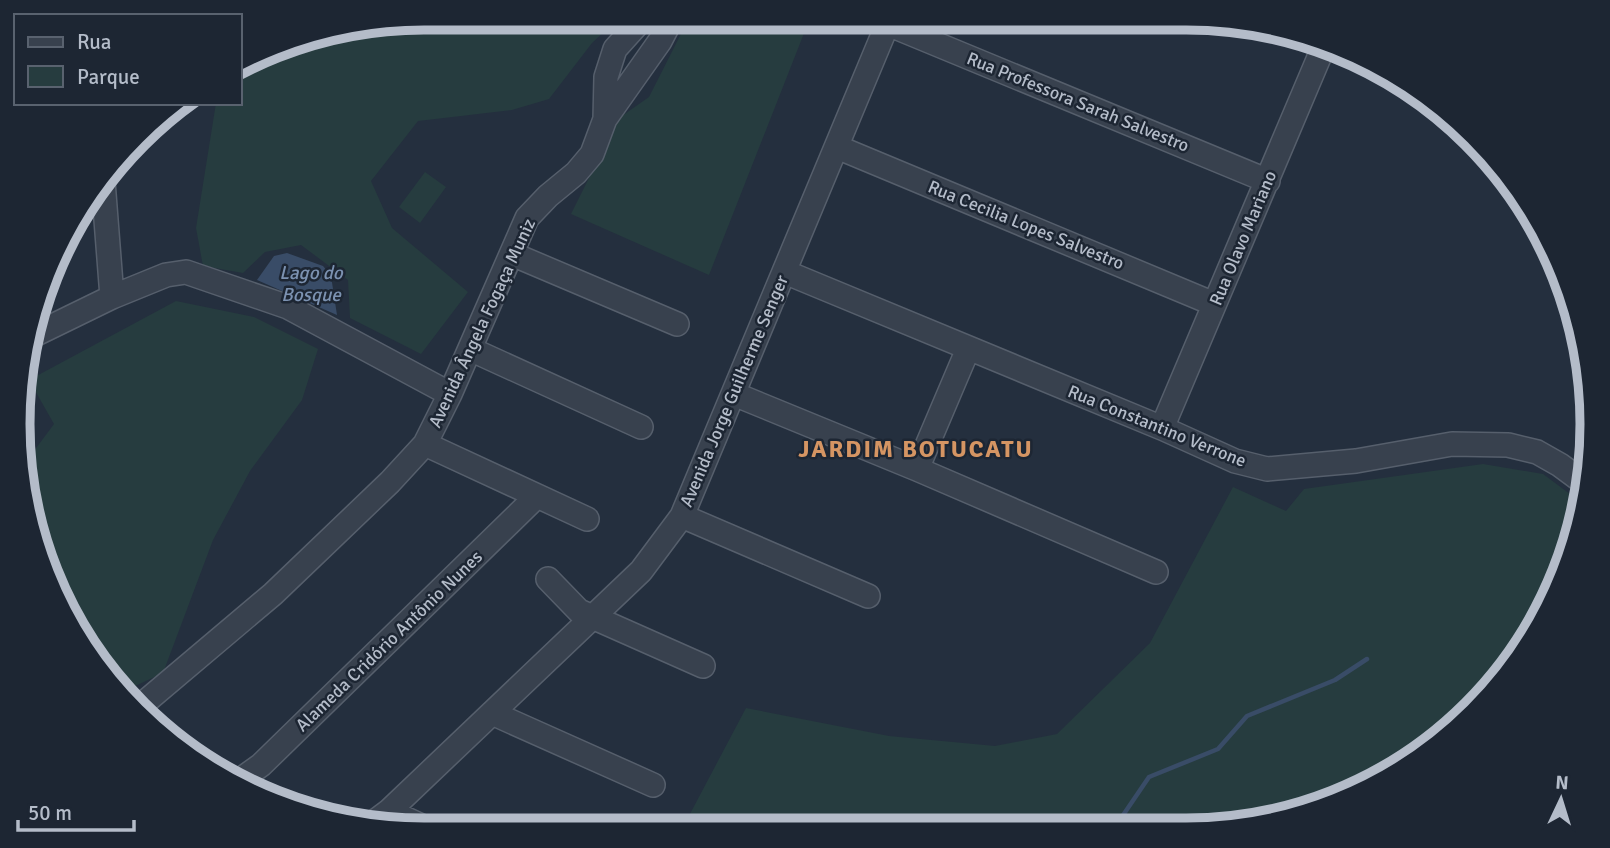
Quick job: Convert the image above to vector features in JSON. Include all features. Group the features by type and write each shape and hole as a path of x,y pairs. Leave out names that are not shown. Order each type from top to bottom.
{"street":[{"name":"Avenida Ângela Fogaça Muniz","path":"145,702 273,594 390,482 425,444 450,394 527,218 548,195 576,173 592,153 605,119 606,78 615,49 632,30"},
{"path":"605,119 666,30"},
{"name":"Avenida Jorge Guilherme Senger","path":"382,816 641,571 682,516 885,30"},
{"name":"Rua Professora Sarah Salvestro","path":"910,30 1268,181"},
{"name":"Rua Olavo Mariano","path":"1162,428 1321,54"},
{"name":"Rua Cecilia Lopes Salvestro","path":"837,148 1214,304"},
{"path":"104,194 113,297"},
{"path":"512,254 677,324"},
{"path":"41,332 166,275 186,272 288,307 450,394"},
{"name":"Rua Constantino Verrone","path":"785,272 1162,428 1235,461 1267,468 1356,460 1452,444 1508,445 1537,452 1577,477"},
{"path":"470,349 641,426"},
{"path":"917,469 968,349"},
{"path":"734,394 1156,572"},
{"path":"425,444 587,519"},
{"name":"Alameda Cridório Antônio Nunes","path":"246,776 261,765 537,496"},
{"path":"682,516 868,596"},
{"path":"548,579 579,611 703,666"},
{"path":"492,713 653,785"}],"green space":[{"path":"424,30 606,30 592,43 549,99 512,110 418,121 371,181 392,228 468,292 421,354 350,318 348,280 301,245 265,252 243,273 203,266 196,228 216,105 242,105 242,75 250,70 322,43 373,33"},
{"path":"683,30 805,30 709,275 571,214 619,118 649,97"},
{"path":"425,172 446,187 420,223 399,207"},
{"path":"176,301 254,317 318,349 302,400 250,471 213,540 163,673 131,688 96,643 70,598 43,526 31,454 54,424 32,385 33,378"},
{"path":"1483,464 1543,474 1574,497 1559,551 1540,598 1499,664 1465,703 1426,737 1360,778 1288,805 1212,817 688,818 746,708 889,736 995,746 1057,734 1150,643 1233,487 1286,511 1304,489"}],"water":[{"name":"Lago do Bosque","path":"287,253 323,266 331,276 337,315 257,280 274,256"}],"waterway":[{"path":"1121,818 1149,777 1218,749 1247,716 1335,680 1367,659"}],"district":[{"name":"JARDIM BOTUCATU","path":"916,449"}]}
